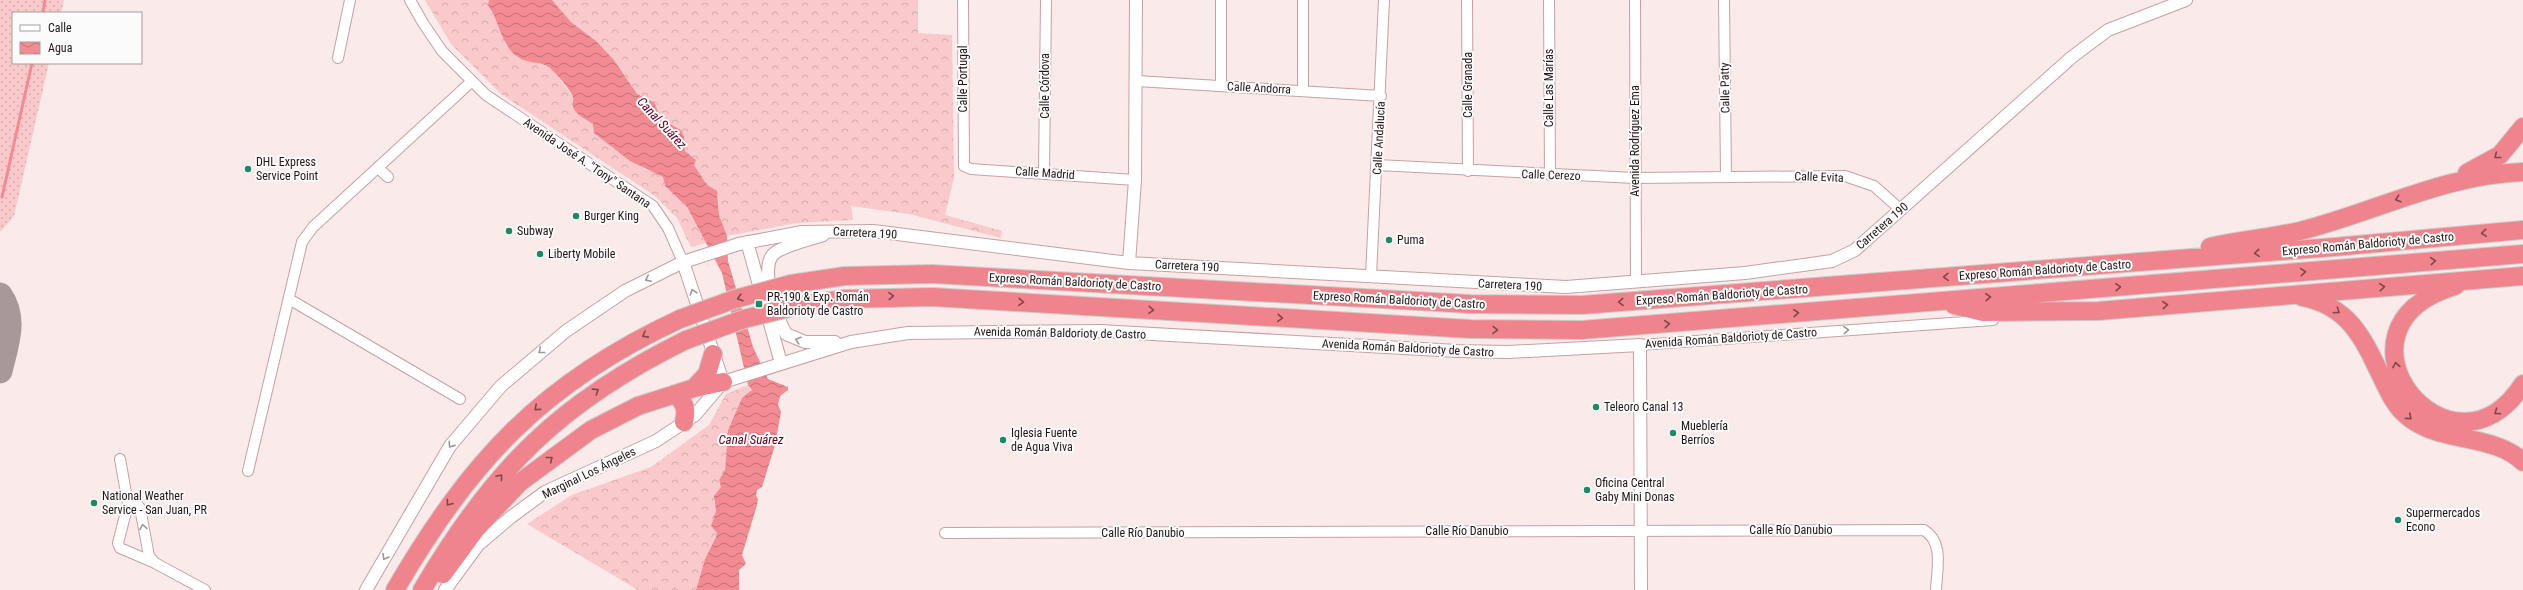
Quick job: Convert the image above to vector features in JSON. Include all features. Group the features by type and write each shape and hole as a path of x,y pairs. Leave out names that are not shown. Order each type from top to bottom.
{"highway":[{"path":"2435,187 2489,162 2507,148 2523,127"},
{"path":"2153,262 2221,245 2300,231 2435,187 2479,176 2523,172"},
{"name":"Expreso Román Baldorioty de Castro","path":"395,590 448,504 486,458 516,426 583,372 620,348 680,319 735,299 791,284 844,276 932,274 1462,304 1534,306 1638,301 2153,262 2523,230"},
{"name":"Expreso Román Baldorioty de Castro","path":"422,590 466,520 507,468 534,441 589,395 626,371 686,340 744,320 796,306 844,299 932,297 1533,331 1638,327 1935,301 2523,254"},
{"path":"1935,301 1983,312 2098,311 2523,276"},
{"path":"2497,278 2439,291 2413,308 2402,321 2396,338 2396,366 2405,388 2420,405 2429,412 2456,420 2483,419 2496,414 2523,384"},
{"path":"2287,295 2322,303 2352,324 2361,334 2393,398 2404,414 2413,421 2434,431 2496,447 2512,453 2523,462"},
{"path":"694,388 707,374 713,354"},
{"path":"429,590 476,529 526,478 592,430 638,406 694,388 730,379"},
{"path":"675,394 686,408 684,422"}],"street":[{"path":"338,58 350,0"},
{"name":"Avenida José A. \"Tony\" Santana","path":"410,0 423,23 442,51 471,82 486,95 653,206 668,228 684,262 713,354 730,379"},
{"name":"Calle Portugal","path":"962,159 963,0"},
{"name":"Calle Córdova","path":"1044,173 1046,0"},
{"path":"1129,263 1135,180 1137,81 1136,0"},
{"path":"1221,0 1221,86"},
{"path":"1303,0 1303,91"},
{"name":"Calle Andalucía","path":"1371,276 1381,96 1384,0"},
{"name":"Calle Granada","path":"1467,0 1468,171"},
{"name":"Calle Las Marías","path":"1549,0 1550,175"},
{"name":"Avenida Rodríguez Ema","path":"1635,0 1636,282"},
{"name":"Calle Patty","path":"1724,0 1726,176"},
{"name":"Carretera 190","path":"366,587 450,446 501,386 560,336 600,306 625,291 684,262 702,256 743,243 802,232 838,230 873,231 1129,263 1546,287 1636,282 1745,273 1832,261 1855,250 2072,57 2108,30 2186,0"},
{"name":"Calle Andorra","path":"1137,81 1381,96"},
{"path":"248,471 302,242 313,227 471,82"},
{"name":"Calle Madrid","path":"962,159 964,166 971,169 1135,180"},
{"name":"Calle Cerezo","path":"1377,165 1468,171 1635,178 1726,176"},
{"path":"378,168 388,177"},
{"name":"Calle Evita","path":"1726,176 1845,176 1874,186 1901,210"},
{"path":"838,230 775,253 768,264 767,275 786,334 805,342 851,342"},
{"path":"743,243 785,362"},
{"path":"289,299 460,399"},
{"name":"Avenida Román Baldorioty de Castro","path":"730,379 851,342 879,336 908,333 1100,331 1457,351 1508,352 1640,345 1969,321 2077,316 2098,311"},
{"path":"1640,345 1641,590"},
{"name":"Marginal Los Ángeles","path":"445,590 478,545 545,492 656,441 684,422 705,405 730,379"},
{"path":"120,459 128,504 118,543 120,548 155,563 205,590"},
{"path":"128,504 137,504 140,508 149,556 155,563"},
{"name":"Calle Río Danubio","path":"945,532 1924,530 1933,535 1937,545 1936,590"}],"green space":[{"path":"0,0 64,0 61,12 12,12 12,64 49,64 14,216 0,232"},
{"path":"425,0 489,0 488,5 500,27 506,45 519,58 543,64 551,68 573,97 573,106 593,124 611,147 646,170 655,172 663,177 665,186 687,207 706,243 691,247 677,218 655,196 501,94 451,44"},
{"path":"552,0 918,0 918,33 952,35 954,178 945,215 1002,231 1001,238 909,214 851,206 853,220 796,223 727,236 719,215 718,195 707,185 694,165 696,160 685,151 684,137 679,129 661,119 652,100 637,94 614,60 596,41 571,22"},
{"path":"748,385 751,393 742,398 728,430 725,470 719,480 721,487 714,500 716,511 711,526 717,533 705,559 696,590 638,590 527,524 572,495 651,467 709,425 726,394"}],"water":[{"name":"Canal Suárez","path":"489,0 552,0 571,22 596,41 614,60 637,94 654,102 661,119 681,130 684,137 685,151 696,160 694,165 707,185 717,191 719,215 727,236 728,261 753,347 768,379 788,387 788,390 780,396 778,405 781,412 775,445 762,487 757,490 757,505 742,555 746,564 739,570 739,590 696,590 705,559 717,533 711,526 716,511 714,496 721,487 719,480 725,470 728,430 742,398 752,390 748,385 722,273 687,207 665,186 663,177 630,161 594,133 593,124 576,112 573,106 573,98 571,94 564,83 549,67 522,59 512,52 504,40 488,5"}],"waterway":[{"path":"43,12 45,0"},
{"path":"2,197 32,64"}],"taxiway":[{"path":"0,295 8,313 9,323 9,332 0,371"}],"place":[{"name":"DHL Express Service Point","path":"248,169"},
{"name":"Burger King","path":"576,216"},
{"name":"Subway","path":"509,231"},
{"name":"Puma","path":"1389,240"},
{"name":"Liberty Mobile","path":"540,254"},
{"name":"PR-190 & Exp. Román Baldorioty de Castro","path":"759,304"},
{"name":"Teleoro Canal 13","path":"1596,407"},
{"name":"Mueblería Berríos","path":"1673,433"},
{"name":"Iglesia Fuente de Agua Viva","path":"1003,440"},
{"name":"Oficina Central Gaby Mini Donas","path":"1587,490"},
{"name":"National Weather Service - San Juan, PR","path":"94,503"},
{"name":"Supermercados Econo","path":"2398,520"}]}
